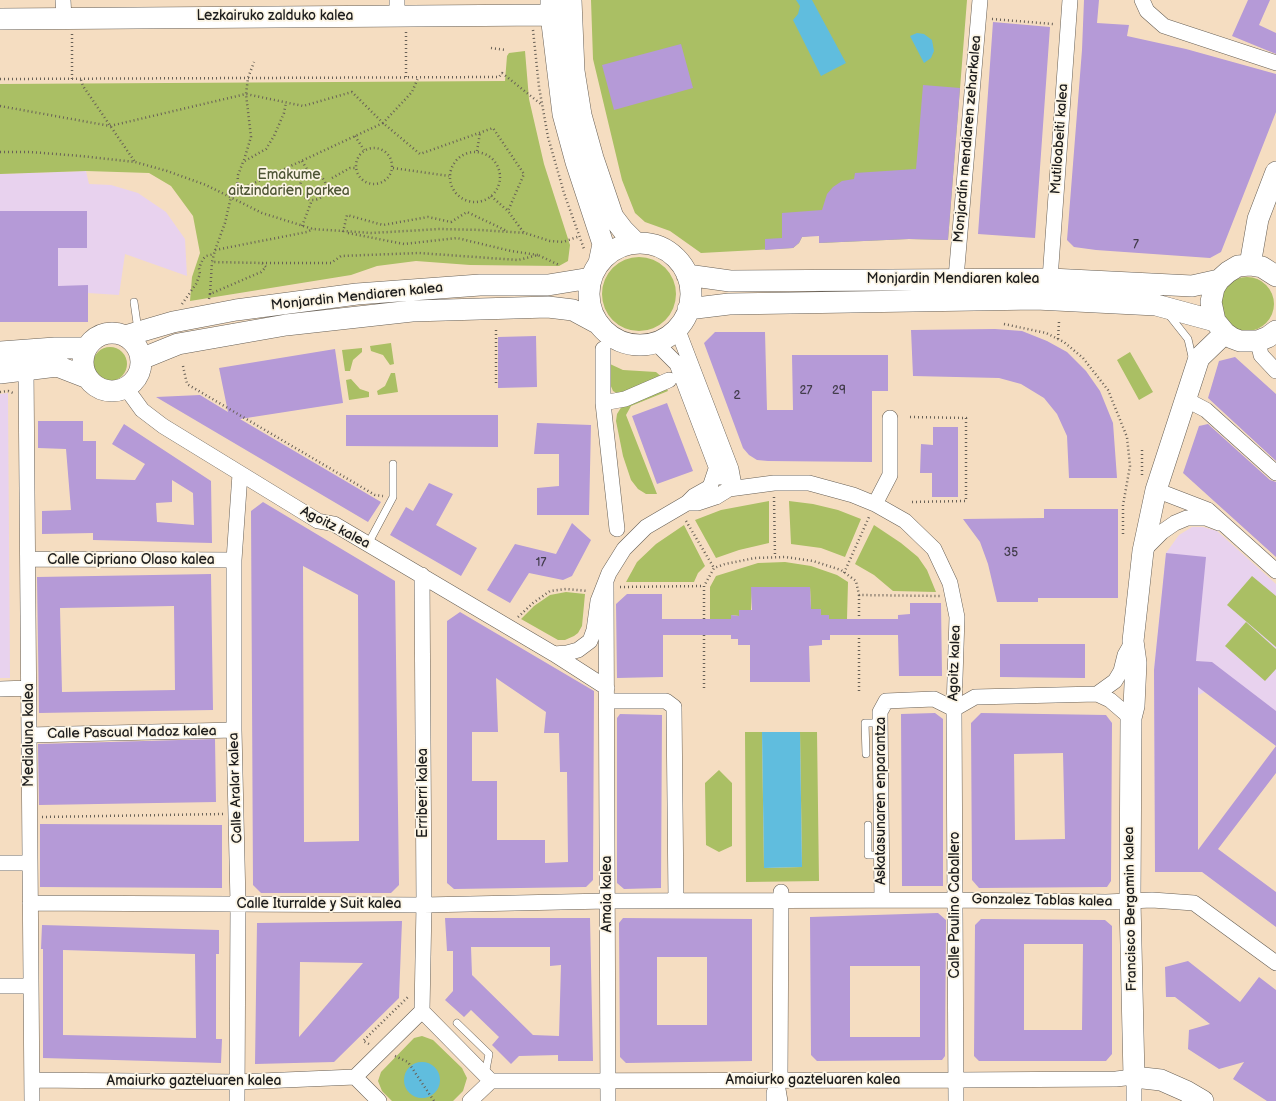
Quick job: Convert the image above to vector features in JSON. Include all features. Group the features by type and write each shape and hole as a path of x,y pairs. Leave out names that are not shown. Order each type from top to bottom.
{"main road":[{"path":"571,0 574,71 581,115 589,144 614,217 623,230 636,243"},
{"path":"551,7 563,114 576,162 603,244 595,270 590,299 592,310 599,324 610,335 624,342 640,344 655,342 668,337 677,328 688,309 691,292 687,275 681,264 672,254 661,247 636,243 616,249 595,270"},
{"name":"Lezkairuko zalduko kalea","path":"0,19 66,12 400,10 551,7"},
{"path":"1250,265 1258,218 1276,172"},
{"path":"1220,327 1211,302 1214,288 1219,280 1238,266 1250,265 1262,267 1276,276"},
{"name":"Monjardin Mendiaren kalea","path":"86,348 93,340 109,333 132,334 207,315 236,310 357,294 480,285 548,285 595,270"},
{"name":"Monjardin Mendiaren kalea","path":"687,275 730,281 1050,278 1192,286 1219,280"},
{"name":"Monjardin Mendiaren kalea","path":"688,309 729,304 1036,299 1156,305 1220,327 1240,341 1258,341"},
{"name":"Monjardin Mendiaren kalea","path":"141,359 186,342 286,325 412,311 548,307 573,310 599,324"},
{"name":"Francisco Bergamin kalea","path":"1134,1077 1130,901 1131,718 1134,706 1136,664 1133,641 1149,482 1185,399 1199,358 1220,327"},
{"path":"1258,341 1268,337 1276,331"},
{"path":"0,373 26,368 57,366 88,378 101,389 118,391 126,388 138,376 141,359 139,350 133,342 132,334"},
{"path":"0,352 55,348 86,348 83,364 88,378"},
{"path":"1134,1077 1161,1080 1186,1091 1203,1101"}],"street":[{"name":"Monjardín mendiaren zeharkalea","path":"956,278 980,0"},
{"name":"Mutiloabeiti kalea","path":"1050,278 1070,0"},
{"path":"1142,0 1147,11 1164,26 1276,63"},
{"path":"655,342 677,364 716,469 720,478 730,489 733,480 731,469 677,328"},
{"path":"1258,341 1261,355 1276,370"},
{"path":"603,349 603,402 617,529"},
{"name":"Medialuna kalea","path":"26,368 32,1101"},
{"path":"603,402 625,399 669,380"},
{"name":"Agoitz kalea","path":"126,388 142,410 163,426 318,521 334,524 554,654 607,695"},
{"path":"1185,399 1206,410 1276,473"},
{"path":"872,511 890,475 890,418"},
{"name":"Agoitz kalea","path":"607,695 613,585 609,573 624,550 646,527 687,503 694,496 710,487 716,469"},
{"name":"Calle Aralar kalea","path":"238,1101 238,904 234,730 234,560 240,474"},
{"path":"1149,482 1208,510 1276,571"},
{"name":"Agoitz kalea","path":"687,503 698,503 716,497 730,489 774,483 809,483 853,495 872,511 905,521 934,549 950,583 957,617 954,709"},
{"path":"1143,551 1162,532 1174,523 1187,518 1206,518 1222,524"},
{"name":"Calle Cipriano Olaso kalea","path":"28,559 234,560"},
{"name":"Erriberri kalea","path":"422,575 424,905 422,1012"},
{"name":"Agoitz kalea","path":"554,654 578,650 590,641 594,630 598,601 613,585"},
{"name":"Francisco Bergamin kalea","path":"1097,694 1114,680 1121,671 1125,655 1133,641"},
{"path":"0,689 28,688"},
{"path":"1097,694 1110,700 1131,718"},
{"name":"Agoitz kalea","path":"954,709 975,697 1003,695 1097,694"},
{"path":"607,695 666,701 674,707 676,901"},
{"name":"Amaia kalea","path":"607,695 608,1101"},
{"name":"Askatasunaren enparantza","path":"882,900 880,712 886,701 934,699 954,709"},
{"name":"Calle Paulino Caballero","path":"954,709 956,1101"},
{"name":"Calle Pascual Madoz kalea","path":"29,735 234,730"},
{"path":"0,863 30,863"},
{"path":"774,1101 774,1093 780,1080 781,896"},
{"name":"Askatasunaren enparantza","path":"607,902 676,901 781,896 882,900 956,900"},
{"name":"Gonzalez Tablas kalea","path":"956,900 1152,900 1194,903 1276,963"},
{"name":"Calle Iturralde y Suit kalea","path":"30,903 424,905 607,902"},
{"path":"0,986 31,986"},
{"path":"378,1101 355,1077 422,1012 488,1078 470,1101"},
{"name":"Amaiurko gazteluaren kalea","path":"32,1080 237,1082 355,1077"},
{"name":"Francisco Bergamin kalea","path":"1134,1077 1134,1101"},
{"name":"Amaiurko gazteluaren kalea","path":"488,1078 608,1082 1116,1079 1134,1077"}],"lane":[{"path":"132,334 134,302"},
{"path":"1156,305 1166,312 1188,339 1195,371"},
{"path":"368,544 393,497 393,464"},
{"path":"866,754 866,723 880,723"},
{"path":"868,825 868,855 882,855"},
{"path":"457,1023 489,1054 488,1078"},
{"path":"780,1080 784,1101"}],"path":[{"path":"400,10 406,77"},
{"path":"66,12 72,79"},
{"path":"992,19 1054,24"},
{"path":"490,48 506,50"},
{"path":"237,191 238,175 247,153 251,137 246,94 248,78 254,62"},
{"path":"0,79 418,78 498,77 502,73 542,105"},
{"path":"207,315 212,262 225,223 231,197 237,191 383,122 412,92 418,78"},
{"path":"81,80 83,86 135,162"},
{"path":"0,106 110,126 246,94 303,106 352,92 383,122 420,154 493,128 524,174 508,211"},
{"path":"243,162 266,149 274,136 284,113 286,102"},
{"path":"476,151 480,133"},
{"path":"355,136 364,150"},
{"path":"376,148 382,149 391,158 392,168 386,180 375,184 369,184 360,178 355,168 357,158 364,150 376,148"},
{"path":"476,151 486,154 494,160 499,169 501,179 498,188 491,196 483,201 473,202 463,198 456,192 449,176 459,157 476,151"},
{"path":"0,152 81,156 135,162 167,171 206,185 262,214 313,229 372,233 439,229 510,232 524,233 550,241 563,242 580,236"},
{"path":"302,160 310,174"},
{"path":"332,178 350,168 355,168"},
{"path":"392,168 449,176"},
{"path":"310,174 319,174 325,181 326,190 321,198 312,200 304,196 300,188 302,179 310,174"},
{"path":"491,196 508,211 524,233"},
{"path":"302,226 312,200"},
{"path":"343,232 348,215 383,225 428,217 451,222 468,212 510,232"},
{"path":"215,250 308,232 313,229"},
{"path":"343,232 382,241 404,244 458,238 510,251 538,255 564,268"},
{"path":"212,262 331,264 341,256 419,253 518,260 538,255"},
{"path":"180,307 196,284 203,259 206,256 214,254"},
{"path":"210,294 261,272 266,267 262,263"},
{"path":"1058,339 1059,322"},
{"path":"1004,324 1046,334 1064,342 1083,358 1108,390 1127,437 1130,466 1123,505 1123,536"},
{"path":"496,330 496,385"},
{"path":"183,366 187,384 375,495 393,497"},
{"path":"910,417 966,418 966,501 911,502"},
{"path":"1142,448 1149,482"},
{"path":"774,497 775,557"},
{"path":"844,573 872,511"},
{"path":"686,521 714,568"},
{"path":"704,619 704,586 714,568 725,564 755,558 775,557 813,561 844,573 856,581 859,596 859,619"},
{"path":"613,585 704,586"},
{"path":"516,619 533,603 550,591 566,589 588,591"},
{"path":"859,596 942,596"},
{"path":"704,635 704,690"},
{"path":"859,635 859,690"},
{"path":"30,817 237,814"},
{"path":"376,1047 363,1041 412,992 423,992"},
{"path":"389,1053 408,1062 434,1101"}],"shaded area":[{"path":"86,171 89,184 111,185 138,193 166,212 185,239 187,276 125,254 119,295 88,293 88,322 0,322 0,174"},
{"path":"8,393 10,678 0,678 0,394"},
{"path":"1192,527 1203,527 1217,531 1276,584 1276,746 1205,692 1198,695 1198,819 1155,818 1154,670 1166,553 1179,535"}],"green space":[{"path":"591,0 967,0 948,240 909,239 819,243 819,236 810,236 802,237 799,243 793,248 701,253 670,231 645,222 635,213 622,180 593,59"},
{"name":"Emakume aitzindarien parkea","path":"525,51 529,99 544,164 570,245 568,261 559,266 470,265 416,261 377,266 351,275 190,301 192,277 200,253 193,216 171,186 149,173 86,171 0,174 0,84 505,81 507,56 509,53"},
{"path":"639,257 660,263 670,273 676,294 670,315 660,325 639,331 618,325 608,315 602,294 608,273 618,263"},
{"path":"1247,277 1257,279 1266,285 1272,294 1274,304 1272,314 1266,323 1257,329 1247,331 1237,329 1228,323 1222,314 1220,304 1222,294 1228,285 1237,279"},
{"path":"391,343 394,364 390,365 383,355 371,351 370,346"},
{"path":"110,347 122,352 127,364 122,376 110,381 98,376 93,364 98,352"},
{"path":"362,348 362,352 353,360 350,371 345,371 342,350"},
{"path":"1130,352 1153,392 1139,400 1117,360"},
{"path":"610,364 623,370 656,372 664,379 620,395 613,391 610,384"},
{"path":"391,373 395,373 398,392 378,395 377,391 385,386"},
{"path":"351,379 360,389 369,392 369,397 349,400 346,380"},
{"path":"666,387 668,391 631,406 626,415 657,494 646,494 638,489 631,480 623,456 616,421 617,414 622,406"},
{"path":"769,501 769,543 739,550 716,558 695,520 721,510"},
{"path":"789,501 813,504 838,510 861,519 845,557 821,548 791,544"},
{"path":"684,525 705,566 698,573 694,582 626,582 637,562 656,544"},
{"path":"874,525 901,543 918,557 927,570 936,592 893,591 874,575 855,564"},
{"path":"785,562 811,566 837,575 848,582 847,619 829,619 829,615 821,615 811,609 810,587 752,587 751,610 739,610 739,616 731,615 731,619 710,619 710,587 716,576 758,563"},
{"path":"1252,576 1276,596 1276,647 1227,605"},
{"path":"566,592 585,594 582,626 578,633 574,636 565,640 558,640 521,619 534,606 550,595"},
{"path":"1246,622 1276,649 1276,669 1265,681 1225,646"},
{"path":"745,732 762,732 764,868 802,867 800,732 817,732 819,881 746,882"},
{"path":"719,770 732,783 732,846 719,852 706,845 705,783"},
{"path":"422,1036 433,1040 462,1068 467,1078 463,1091 453,1101 392,1101 382,1091 378,1081 381,1072 414,1038"}],"water":[{"path":"796,0 812,0 846,63 821,76 793,20 798,14 800,6"},
{"path":"917,33 924,34 932,40 934,51 931,58 924,63 910,36"},
{"path":"762,732 800,732 802,867 764,868"},
{"path":"426,1062 435,1067 439,1073 439,1087 435,1093 426,1098 418,1098 409,1093 405,1087 404,1076 409,1067 415,1063"}],"building":[{"path":"1084,0 1099,0 1097,23 1129,25 1127,36 1186,49 1276,74 1276,112 1221,252 1210,258 1096,250 1074,247 1067,240 1082,50"},
{"path":"1248,0 1270,0 1259,25 1276,33 1276,54 1232,36"},
{"path":"993,22 1050,27 1035,238 978,234"},
{"path":"681,44 693,88 614,110 602,65"},
{"path":"923,85 960,88 948,240 909,239 819,243 819,236 802,237 799,243 793,248 765,250 765,239 782,238 782,213 822,210 827,194 833,187 842,181 854,179 855,173 916,169"},
{"path":"0,211 87,211 87,248 58,248 58,286 88,285 88,322 0,322"},
{"path":"995,329 1022,331 1047,341 1067,352 1086,371 1100,391 1113,423 1117,478 1069,478 1067,436 1057,414 1044,398 1021,384 999,378 913,376 911,330"},
{"path":"715,332 765,332 767,410 793,410 792,355 888,355 888,391 872,391 872,462 768,461 757,460 749,455 743,448 704,343"},
{"path":"536,336 537,387 498,388 498,337"},
{"path":"335,349 343,403 240,419 381,502 368,522 156,397 200,395 228,412 219,368"},
{"path":"1235,357 1276,394 1276,461 1208,398 1219,361"},
{"path":"667,403 693,471 657,484 632,416"},
{"path":"346,415 498,415 498,447 346,446"},
{"path":"38,421 83,421 83,441 96,441 96,479 135,480 145,464 112,444 124,424 211,481 212,543 93,540 93,533 42,534 42,511 71,510 66,449 38,448","holes":["172,480 193,493 194,525 157,522 156,503 172,502"]},
{"path":"537,423 591,425 589,515 537,515 537,488 559,486 559,454 534,454"},
{"path":"1208,424 1270,480 1276,482 1276,557 1183,473 1199,426"},
{"path":"933,427 958,427 958,497 932,497 932,473 920,473 921,444 933,445"},
{"path":"429,483 453,494 436,525 477,548 461,576 390,535 406,507 413,511"},
{"path":"263,502 395,581 399,885 391,893 261,893 253,885 251,511","holes":["303,566 358,595 359,841 304,842"]},
{"path":"1044,509 1118,509 1118,598 1038,598 1038,602 997,602 988,564 980,542 963,519 1044,518"},
{"path":"572,523 591,540 572,576 563,580 529,573 510,603 487,590 515,544 556,554"},
{"path":"1166,553 1206,557 1196,661 1212,662 1276,711 1276,746 1276,773 1218,849 1276,892 1276,927 1202,872 1155,872 1154,670","holes":["1198,687 1276,746 1198,850"]},
{"path":"211,574 213,710 39,713 37,577","holes":["174,606 175,690 62,692 60,608"]},
{"path":"751,587 810,587 811,609 821,609 821,615 829,615 829,619 898,619 898,615 910,614 910,603 941,603 942,676 899,676 898,635 830,635 830,640 822,640 822,645 809,646 810,682 750,682 750,645 738,645 738,639 731,639 731,635 663,635 663,677 617,678 616,604 627,594 662,594 662,619 731,619 731,615 739,616 739,610 752,610"},
{"path":"460,612 594,691 593,880 586,887 454,889 447,883 447,621","holes":["496,678 546,712 544,733 559,733 560,772 567,772 568,862 545,863 545,840 497,840 497,781 472,781 472,732 498,732"]},
{"path":"1000,644 1085,644 1085,678 1000,677"},
{"path":"935,713 943,719 943,886 902,886 901,714"},
{"path":"981,713 1106,715 1112,723 1111,881 1107,887 979,888 972,880 971,723","holes":["1063,753 1065,839 1015,840 1014,754"]},
{"path":"620,714 662,715 661,888 624,889 617,883 617,718"},
{"path":"215,739 216,802 39,805 38,744"},
{"path":"40,824 222,825 222,888 40,887"},
{"path":"938,913 946,920 945,1056 942,1060 817,1061 811,1055 810,917","holes":["850,966 920,966 920,1037 850,1037"]},
{"path":"445,918 590,918 593,1061 558,1061 558,1055 519,1056 511,1064 492,1045 499,1037 471,1010 464,1017 445,1000 453,991 453,951 447,951","holes":["471,947 550,947 550,966 561,965 559,1036 533,1035 472,975"]},
{"path":"623,918 752,919 752,1061 626,1063 620,1057 619,923","holes":["657,957 707,957 707,1025 657,1025"]},
{"path":"981,919 1105,920 1112,926 1112,1054 1106,1061 979,1061 974,1056 975,925","holes":["1024,944 1083,944 1082,1030 1024,1030"]},
{"path":"402,921 399,998 334,1062 255,1064 257,923","holes":["300,962 363,963 299,1037"]},
{"path":"42,925 219,930 219,954 216,954 216,1039 222,1039 221,1063 43,1058 43,949 41,949","holes":["63,950 195,954 196,1038 63,1035"]},
{"path":"1188,961 1240,1002 1259,977 1276,990 1276,1101 1267,1101 1233,1079 1244,1062 1219,1069 1188,1049 1189,1030 1210,1024 1175,997 1166,997 1165,967"}]}
